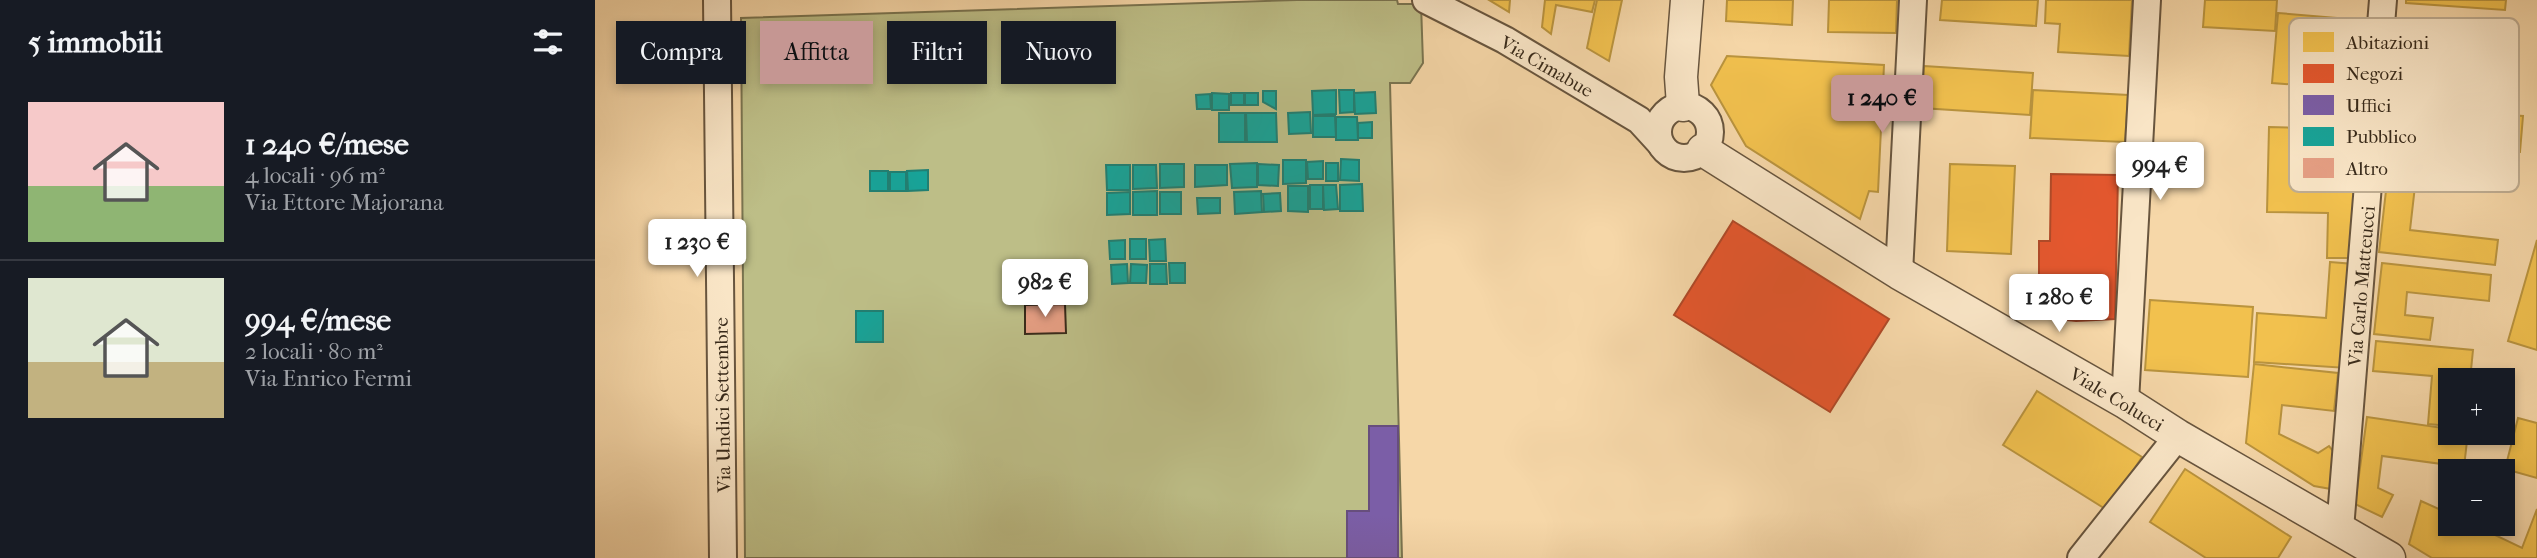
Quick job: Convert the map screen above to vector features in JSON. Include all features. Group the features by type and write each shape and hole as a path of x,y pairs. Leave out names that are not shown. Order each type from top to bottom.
{"street":[{"name":"Via Undici Settembre","path":"717,0 723,558"},
{"name":"Via Cimabue","path":"1426,0 1505,40 1639,120 1660,143"},
{"path":"1683,106 1681,78 1687,0"},
{"path":"1899,273 1913,0"},
{"path":"2125,402 2147,0"},
{"name":"Via Carlo Matteucci","path":"2382,18 2383,0"},
{"path":"1683,106 1700,111 1709,125 1708,143 1696,155 1679,158 1668,153 1657,134 1662,117 1667,111 1683,106"},
{"name":"Viale Colucci","path":"1703,150 1899,273 2125,402 2178,436 2389,558"},
{"name":"Via Carlo Matteucci","path":"2340,529 2367,192"},
{"path":"2081,558 2178,436"}],"green space":[{"path":"1297,0 1397,0 1398,4 1421,4 1423,63 1410,83 1390,83 1402,558 745,558 741,84 746,84 746,21 741,21 741,18"}],"building: Abitazioni":[{"path":"1489,0 1510,0 1509,12"},
{"path":"1545,0 1595,0 1592,12 1556,5 1551,34 1542,27"},
{"path":"1597,0 1622,0 1609,61 1587,48"},
{"path":"1727,0 1793,0 1792,25 1726,21"},
{"path":"1829,0 1897,0 1896,33 1828,32"},
{"path":"1942,0 2038,0 2036,26 1940,20"},
{"path":"2046,0 2132,0 2129,56 2058,52 2060,24 2045,23"},
{"path":"2205,0 2277,0 2275,31 2203,27"},
{"path":"2406,0 2506,0 2505,10 2406,3"},
{"path":"2278,13 2337,18 2289,18 2289,84 2272,83"},
{"path":"1727,56 1884,65 1878,192 1869,191 1860,219 1746,146 1711,85"},
{"path":"1924,66 2033,73 2030,115 1921,108"},
{"path":"2033,90 2128,95 2125,142 2030,138"},
{"path":"2519,116 2523,116 2519,152"},
{"path":"2269,127 2289,128 2289,192 2361,192 2359,258 2327,258 2328,213 2267,212"},
{"path":"1950,164 2015,166 2011,254 1947,251"},
{"path":"2386,192 2414,192 2410,230 2498,240 2495,265 2379,252"},
{"path":"2537,240 2537,350 2508,341"},
{"path":"2330,262 2354,264 2347,368 2254,362 2257,313 2326,318"},
{"path":"2382,263 2491,275 2489,301 2407,292 2405,315 2433,318 2430,340 2374,334"},
{"path":"2150,300 2253,307 2248,377 2145,370"},
{"path":"2376,341 2473,350 2471,368 2438,368 2438,425 2428,424 2432,376 2373,371"},
{"path":"2254,364 2338,373 2334,411 2282,405 2279,434 2318,453 2329,446 2338,457 2331,489 2314,486 2246,443"},
{"path":"2037,391 2142,457 2107,510 2003,445"},
{"path":"2367,417 2438,427 2438,445 2467,445 2465,459 2438,459 2438,464 2382,456 2378,488 2393,495 2382,517 2355,504"},
{"path":"2518,418 2537,423 2537,478 2515,472 2515,459 2508,459 2511,445 2515,445"},
{"path":"2185,469 2291,537 2278,558 2206,558 2150,522"},
{"path":"2421,501 2438,509 2438,536 2497,536 2522,548 2537,509 2537,558 2432,558 2409,544"}],"building: Negozi":[{"path":"2051,174 2118,175 2115,319 2076,321 2039,317 2039,241 2050,241"},
{"path":"1733,221 1889,319 1830,412 1674,315"}],"building: Uffici":[{"path":"1369,426 1398,426 1398,558 1347,558 1347,511 1369,511"}],"building: Pubblico":[{"path":"1336,90 1336,114 1313,115 1312,91"},
{"path":"1339,90 1354,90 1354,112 1340,113"},
{"path":"1263,91 1276,91 1276,109 1263,102"},
{"path":"1375,92 1376,113 1355,114 1354,93"},
{"path":"1212,93 1229,94 1229,110 1212,110"},
{"path":"1231,93 1244,93 1244,105 1231,105"},
{"path":"1245,93 1258,93 1258,105 1245,105"},
{"path":"1210,94 1211,109 1197,109 1196,95"},
{"path":"1310,112 1311,133 1289,134 1288,113"},
{"path":"1219,113 1245,113 1245,142 1219,142"},
{"path":"1246,113 1276,113 1277,142 1247,142"},
{"path":"1313,116 1335,116 1336,137 1313,137"},
{"path":"1336,117 1357,117 1358,140 1336,140"},
{"path":"1372,122 1372,138 1358,138 1358,123"},
{"path":"1341,159 1359,160 1359,181 1340,180"},
{"path":"1283,160 1306,160 1306,183 1283,184"},
{"path":"1323,161 1323,179 1308,179 1307,162"},
{"path":"1257,163 1257,187 1232,188 1230,164"},
{"path":"1326,163 1338,163 1338,181 1326,181"},
{"path":"1160,164 1184,164 1184,187 1160,188"},
{"path":"1258,164 1279,165 1278,186 1258,185"},
{"path":"1106,165 1130,165 1130,190 1107,190"},
{"path":"1133,165 1156,165 1157,188 1133,189"},
{"path":"1195,165 1227,165 1227,185 1195,187"},
{"path":"928,170 928,190 908,191 907,171"},
{"path":"870,171 888,171 888,191 870,191"},
{"path":"890,172 906,172 906,191 890,191"},
{"path":"1362,184 1363,211 1340,211 1340,185"},
{"path":"1310,185 1323,185 1323,209 1310,209"},
{"path":"1323,185 1336,185 1338,209 1324,210"},
{"path":"1288,186 1308,186 1308,212 1288,211"},
{"path":"1157,191 1157,215 1133,215 1133,192"},
{"path":"1261,191 1262,212 1235,214 1234,192"},
{"path":"1130,192 1130,214 1107,215 1107,193"},
{"path":"1160,192 1181,192 1181,214 1160,214"},
{"path":"1280,193 1281,211 1264,212 1263,194"},
{"path":"1197,198 1220,198 1220,213 1198,214"},
{"path":"1130,239 1146,239 1146,259 1130,259"},
{"path":"1165,239 1166,261 1150,261 1149,240"},
{"path":"1125,240 1125,259 1110,259 1109,241"},
{"path":"1169,263 1185,263 1185,283 1170,283"},
{"path":"1127,264 1128,283 1112,284 1111,265"},
{"path":"1131,264 1147,265 1146,283 1130,283"},
{"path":"1150,264 1166,264 1167,284 1150,284"},
{"path":"856,311 883,311 883,342 856,342"}],"building: Altro":[{"path":"1065,304 1066,333 1025,334 1025,305"}]}
